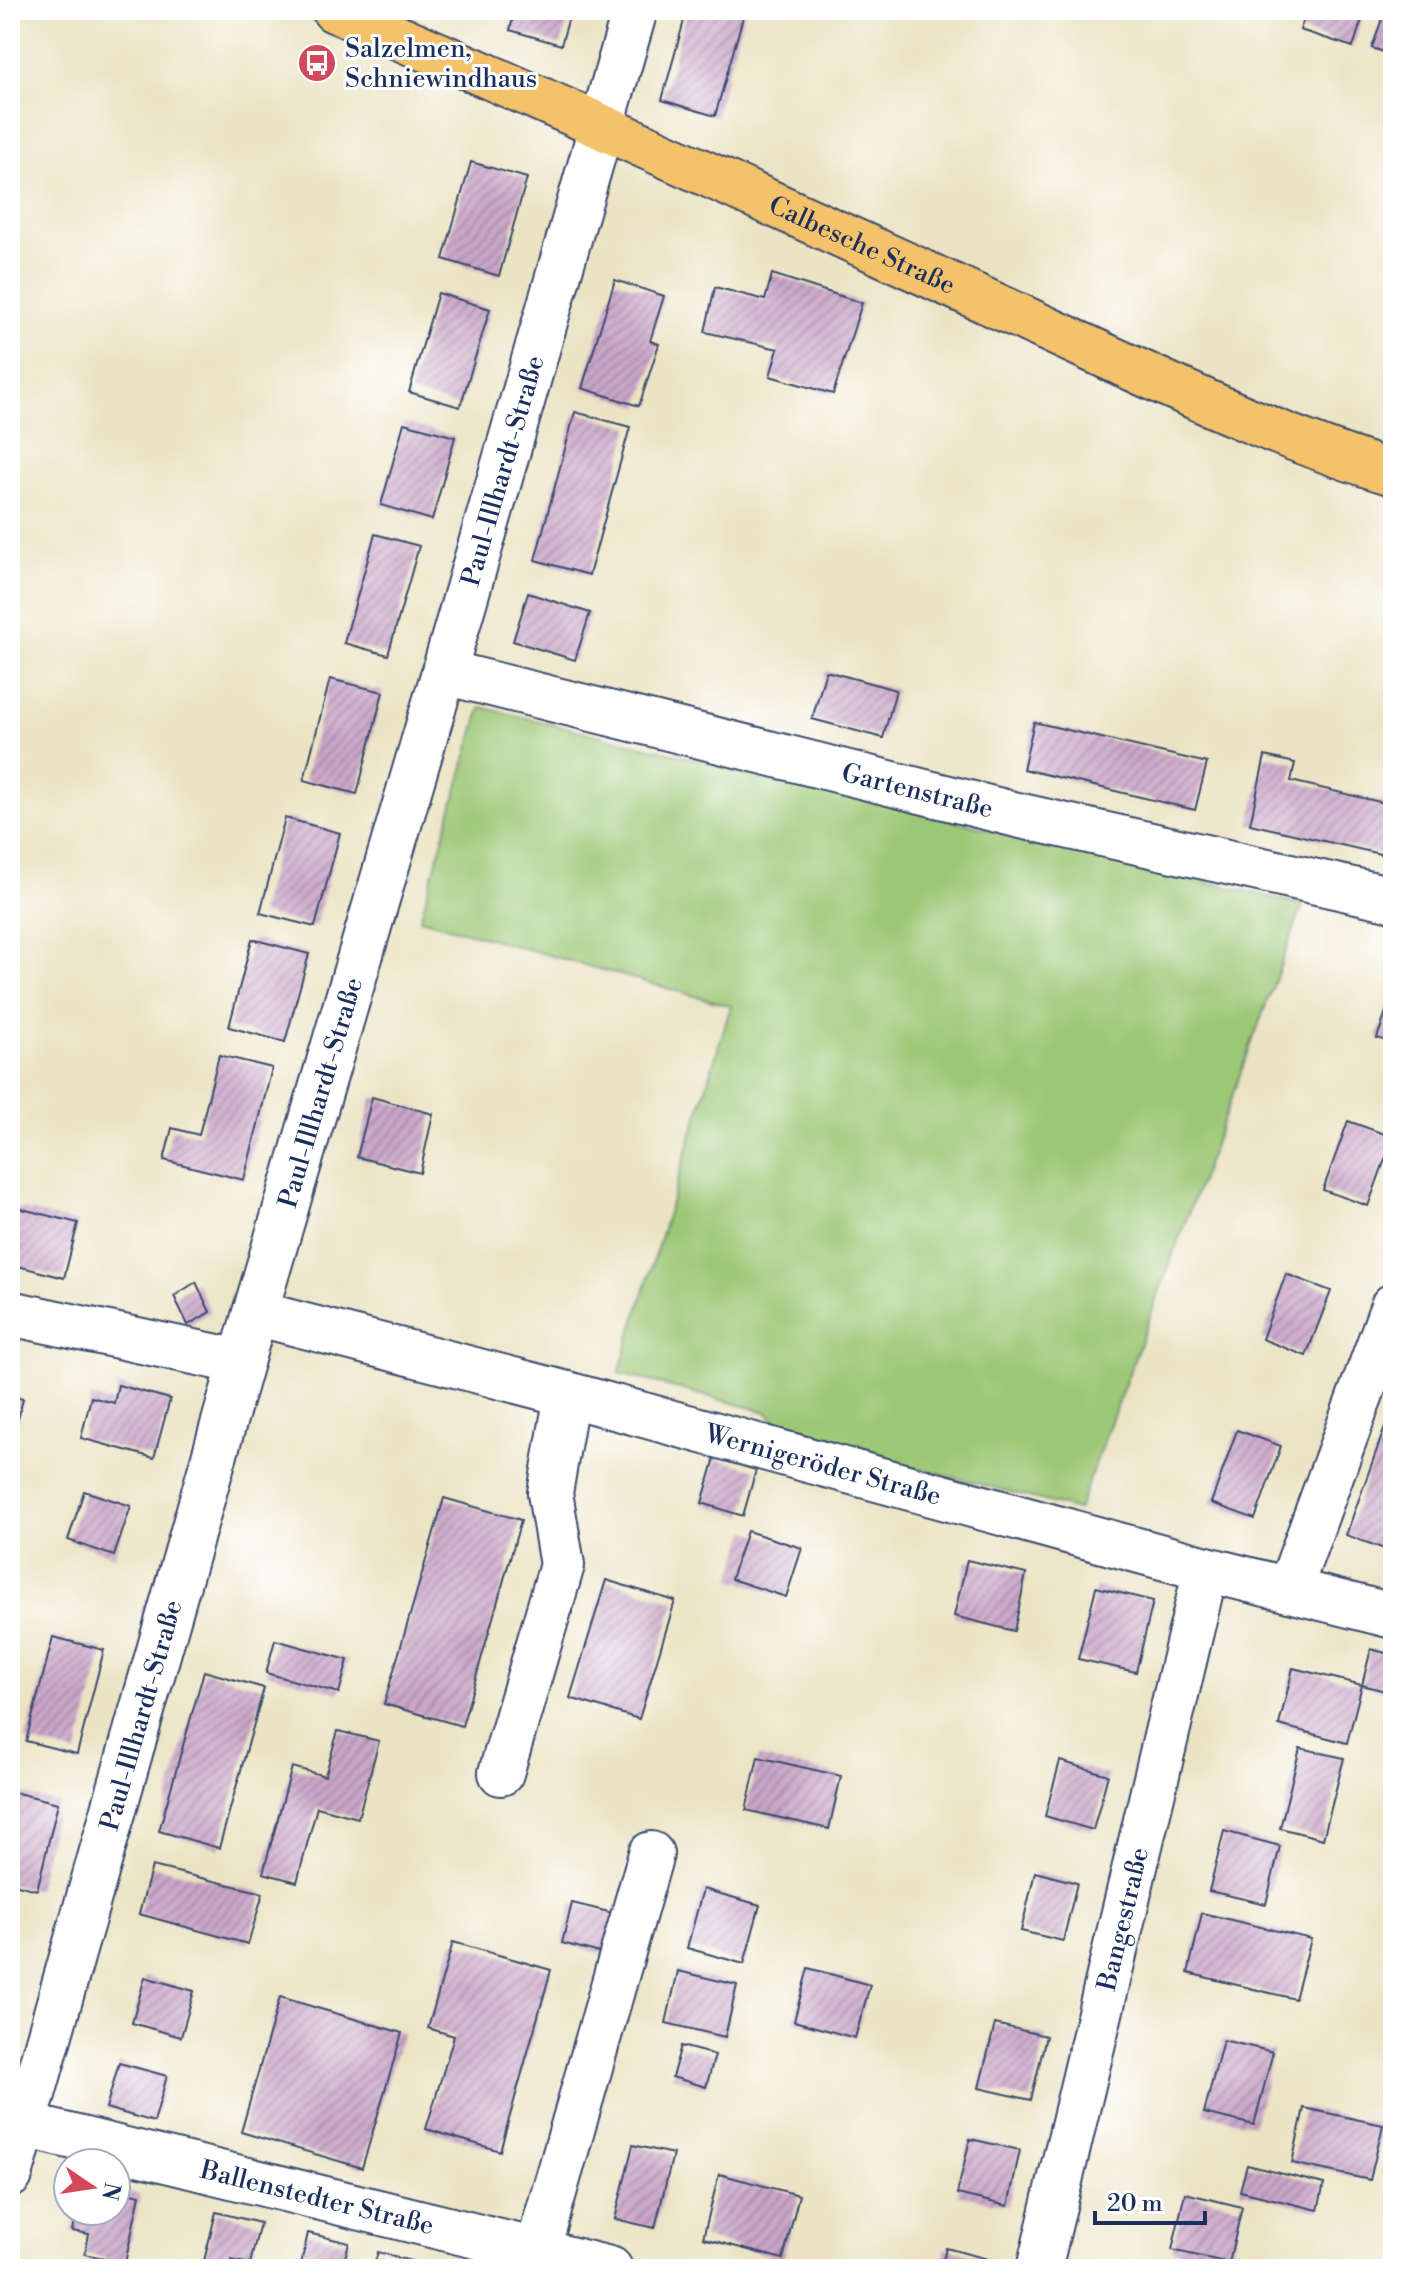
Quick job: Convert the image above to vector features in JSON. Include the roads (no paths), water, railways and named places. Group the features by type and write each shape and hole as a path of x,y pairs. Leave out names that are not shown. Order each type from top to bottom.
{"main road":[{"name":"Calbesche Straße","path":"334,10 602,127 1153,376 1339,457 1393,473"}],"street":[{"name":"Paul-Illhardt-Straße","path":"10,2175 255,1313 635,10"},
{"name":"Gartenstraße","path":"444,672 550,701 1017,815 1393,899"},
{"path":"1289,1590 1393,1306"},
{"path":"10,1313 241,1362"},
{"name":"Wernigeröder Straße","path":"255,1313 567,1394 1206,1569 1393,1616"},
{"path":"501,1773 562,1565 550,1493 567,1394"},
{"name":"Bangestraße","path":"1039,2269 1206,1569"},
{"path":"537,2252 651,1854"},
{"name":"Ballenstedter Straße","path":"24,2125 610,2269"}],"place":[{"name":"Salzelmen, Schniewindhaus","path":"317,63"}]}
